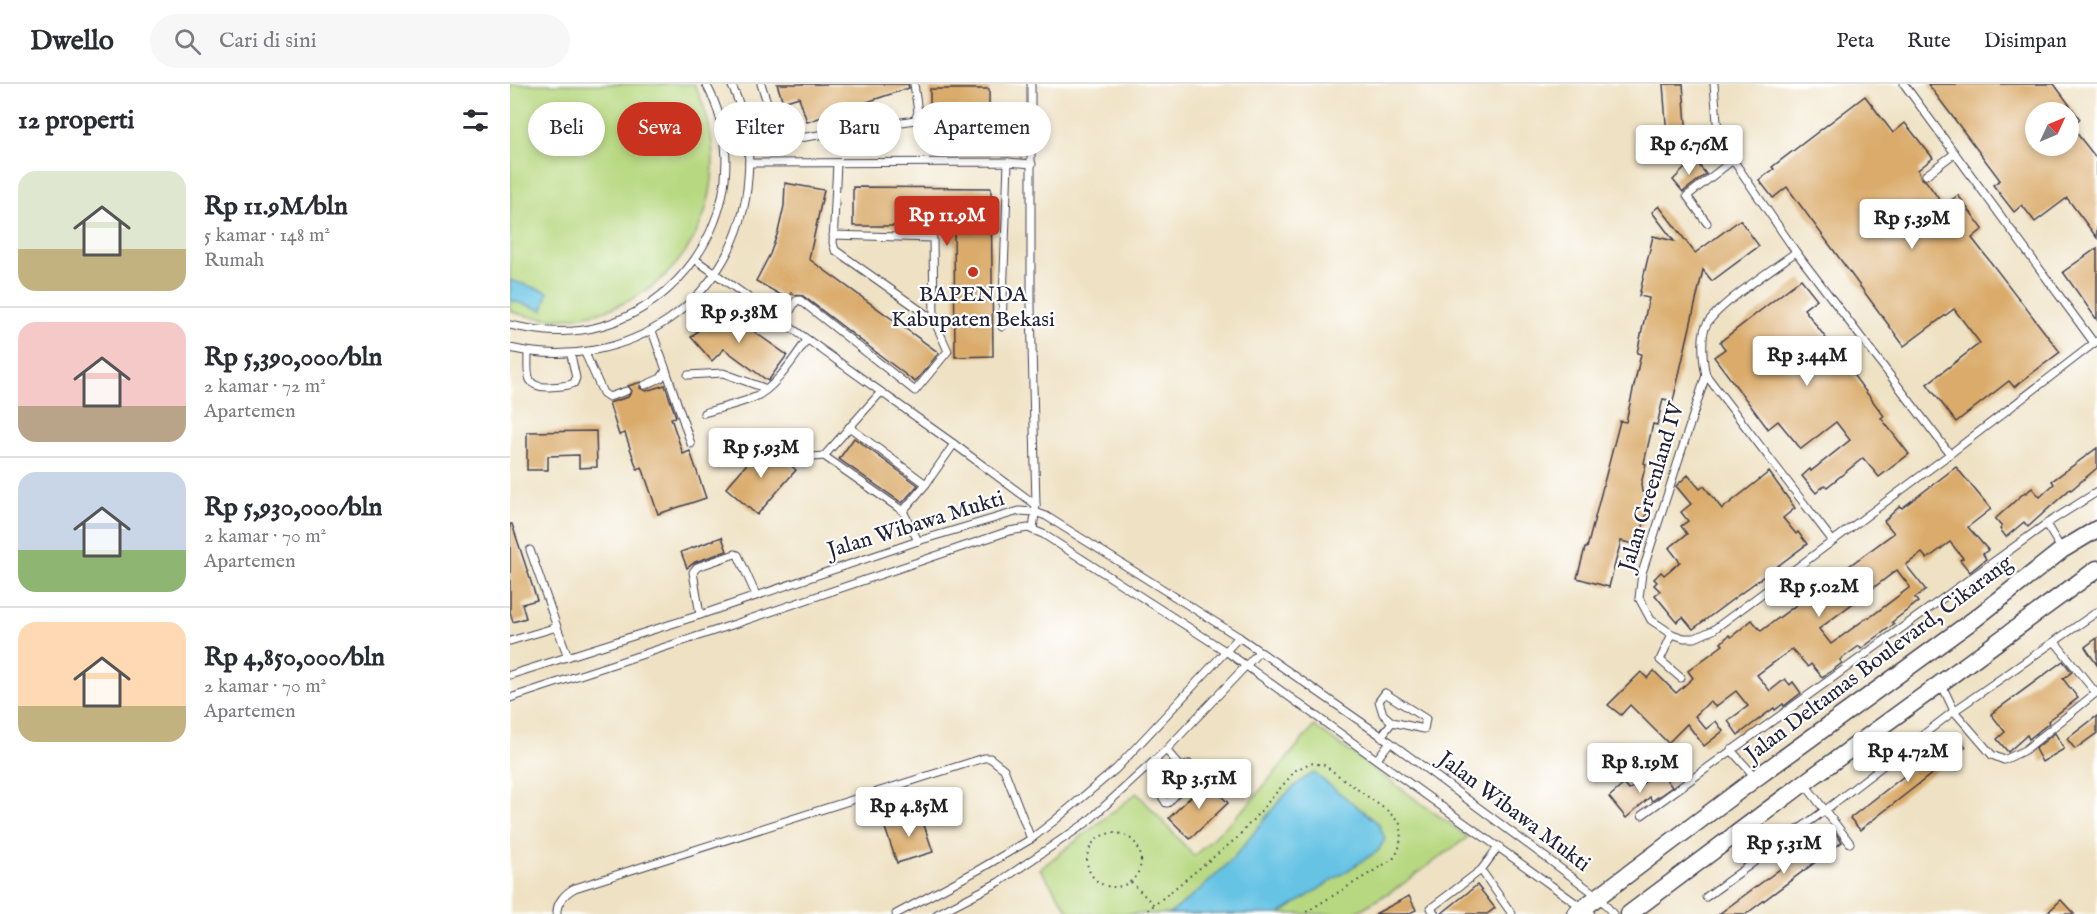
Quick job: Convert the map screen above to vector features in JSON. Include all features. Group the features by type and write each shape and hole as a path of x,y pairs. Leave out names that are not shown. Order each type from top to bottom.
{"street":[{"name":"Jalan Deltamas Boulevard, Cikarang","path":"1584,912 1599,897 1756,778 1966,625 2062,550 2097,529"},
{"path":"1629,914 2097,569"}],"lane":[{"path":"510,326 540,331 570,331 609,323 654,302 677,282 696,260 712,230 723,197 726,163 722,129 706,84"},
{"path":"731,84 737,102"},
{"path":"761,84 767,102"},
{"path":"805,137 915,120 918,112 914,84"},
{"path":"1031,84 1031,307 1035,509 1033,530"},
{"path":"1714,84 1717,122 1723,143 1733,160 1796,252 1950,454"},
{"path":"1681,678 1660,660 1672,634 1692,638 1709,632 1950,454 2096,342 1904,84"},
{"path":"1926,175 1954,153"},
{"path":"510,348 528,352 571,355 585,353 620,345 652,331 676,315 697,296 715,274 730,249 741,221 747,193 749,156"},
{"path":"1707,224 1687,196 1733,160"},
{"path":"749,163 1008,162 1032,164"},
{"path":"1002,327 1008,162"},
{"path":"837,163 833,235 835,250 934,320"},
{"path":"783,323 796,301 800,300 916,392 948,349 934,320 933,238 833,235"},
{"name":"Jalan Greenland IV","path":"1672,634 1649,618 1639,594 1642,573 1706,375 1703,363 1705,329 1714,314 1796,252"},
{"path":"696,260 954,444 1035,509"},
{"path":"652,331 691,444"},
{"path":"704,413 755,398 767,389 789,365 807,340"},
{"path":"528,352 529,378 537,387 568,386 574,383 576,378 571,355"},
{"path":"585,353 603,393 609,397 626,391"},
{"path":"645,385 662,378 666,370"},
{"path":"688,375 723,373 767,389"},
{"path":"1706,375 1832,540"},
{"path":"824,456 881,392"},
{"path":"849,427 926,484"},
{"path":"903,512 954,444"},
{"path":"802,458 824,456 903,512 918,541"},
{"path":"1642,815 2046,524 2097,492"},
{"name":"Jalan Wibawa Mukti","path":"510,675 700,615 918,541 1035,509 1239,638 1382,736 1599,897 1612,914"},
{"path":"2046,524 2062,550"},
{"name":"Jalan Wibawa Mukti","path":"510,698 732,626 1009,531 1028,528 1043,534 1227,652 1499,846 1584,912"},
{"path":"530,550 568,657"},
{"path":"700,615 693,572 697,567 735,554 738,555 756,595"},
{"path":"1706,897 1824,811 1954,711 2097,612"},
{"path":"510,641 557,627"},
{"path":"896,914 1031,839 1116,769 1239,638"},
{"path":"1941,683 1954,711 1992,755 2006,759 2039,740 2096,693 2055,642"},
{"path":"937,914 999,882 1086,823 1166,750 1259,652"},
{"path":"1385,693 1426,719 1427,722 1424,729 1392,722 1383,714 1379,701 1385,693"},
{"path":"1382,736 1392,722"},
{"path":"1377,759 1390,742"},
{"path":"1155,760 1170,777 1160,793 1166,803 1196,772 1189,764 1182,768 1166,750"},
{"path":"1731,750 1756,778"},
{"path":"557,914 562,898 568,891 575,888 984,758 998,762 1004,769 1031,839"},
{"path":"1804,783 1850,843"},
{"path":"1435,914 1431,908 1481,870 1499,846"},
{"path":"1481,870 1512,914"}],"path":[{"path":"1143,914 1237,838 1296,770 1310,763 1323,765 1389,812 1400,824 1401,836 1400,850 1393,859 1304,914"},
{"path":"1107,833 1118,833 1128,837 1136,844 1141,853 1141,864 1138,874 1131,882 1121,887 1110,888 1100,884 1092,877 1087,867 1086,856 1090,846 1098,838 1107,833"},
{"path":"1131,882 1154,905"}],"green space":[{"path":"510,84 694,84 701,102 617,102 617,156 702,156 702,106 707,119 713,155 711,190 701,223 684,253 661,279 631,299 596,313 575,317 542,318 510,311"},
{"path":"1314,726 1468,837 1397,888 1353,914 1071,914 1040,869 1137,793 1194,856 1247,806"}],"water":[{"path":"510,280 548,292 543,310 510,300"},
{"path":"1314,773 1378,823 1385,839 1378,851 1280,914 1169,914 1217,874 1242,848 1290,790"}],"building":[{"path":"777,84 908,84 909,88 867,102 817,102 817,119 807,122 805,102 801,102 799,97 783,102"},
{"path":"1663,84 1683,84 1687,138 1694,138 1695,148 1668,150"},
{"path":"1928,84 2054,84 2067,102 2025,102 2025,156 2079,156 2079,136 2097,159 2097,238 2067,198 2035,222 2022,205 2014,212 1993,185 2000,180"},
{"path":"930,89 989,89 989,102 930,102"},
{"path":"1865,96 1893,133 1905,123 1933,158 1918,170 1921,178 1926,181 1944,206 1958,195 1983,229 1972,238 2060,352 2014,387 2009,381 1956,422 1927,384 1980,343 1954,309 1904,346 1787,187 1773,198 1759,180 1774,169 1772,167"},
{"path":"1694,159 1706,174 1683,192 1673,180"},
{"path":"785,183 824,190 809,259 939,353 915,382 803,296 791,293 788,299 756,281 778,232 784,206"},
{"name":"BAPENDA Kabupaten Bekasi","path":"853,187 991,188 993,356 955,357 954,226 853,226"},
{"path":"1659,206 1695,253 1740,220 1759,246 1712,281 1703,270 1673,401 1663,399 1657,425 1653,424 1641,484 1642,492 1652,494 1638,545 1621,541 1609,587 1577,578 1620,421 1626,422 1641,354 1637,353 1649,298 1639,296 1653,236 1674,241 1652,212"},
{"path":"2097,248 2097,320 2063,272"},
{"path":"1801,279 1817,299 1804,309 1884,416 1881,418 1909,454 1879,477 1863,458 1816,493 1802,476 1850,440 1836,422 1801,449 1778,421 1768,429 1714,357 1725,349 1720,342"},
{"path":"722,309 787,355 768,381 724,349 712,361 691,337"},
{"path":"641,382 640,388 646,391 665,385 676,417 671,418 683,454 690,451 706,498 658,514 642,467 637,469 625,433 619,435 609,403 628,397 632,391 628,386"},
{"path":"596,431 597,467 579,468 579,455 548,456 548,470 527,470 527,432"},
{"path":"854,438 918,485 902,503 839,459"},
{"path":"765,443 796,470 757,515 726,488"},
{"path":"2097,448 2097,468 2028,527 2024,522 2006,537 2000,529 2002,527 1995,519 2032,488 2040,497 2054,484 2052,481"},
{"path":"1956,467 1991,509 1968,527 1988,550 1983,554 1986,559 1970,572 1960,560 1963,558 1950,542 1927,559 1922,553 1906,565 1926,590 1915,598 1918,602 1861,649 1859,646 1840,660 1842,663 1830,672 1822,677 1811,664 1808,667 1792,649 1757,675 1770,691 1785,679 1790,685 1793,682 1801,693 1784,706 1783,704 1775,710 1774,708 1738,735 1728,721 1748,706 1736,691 1715,707 1710,701 1695,716 1706,729 1716,721 1723,731 1704,746 1687,724 1668,743 1630,705 1621,715 1608,705 1641,672 1647,678 1654,671 1676,693 1693,678 1688,671 1723,645 1721,643 1729,635 1731,637 1752,620 1761,631 1796,605 1788,595 1798,588 1805,598 1894,533 1884,521 1900,506 1902,508","holes":["1897,570 1910,587 1831,644 1819,629"]},
{"path":"1769,472 1795,508 1783,518 1807,544 1693,629 1683,617 1677,622 1655,595 1660,591 1654,585 1657,582 1654,579 1661,572 1664,575 1680,562 1669,548 1687,534 1681,526 1688,521 1681,512 1691,504 1676,486 1688,475 1700,489 1704,486 1722,509"},
{"path":"510,524 512,524 537,600 522,604 526,618 513,622 510,612"},
{"path":"722,537 727,551 695,562 687,568 681,552"},
{"path":"2097,638 2097,665 2085,647"},
{"path":"2063,661 2072,672 2063,679 2078,698 2029,739 2027,735 2008,752 1997,739 2005,732 1991,714"},
{"path":"2097,716 2097,733 2075,749 2067,739"},
{"path":"2055,733 2064,749 2042,762 2035,749"},
{"path":"1957,735 1966,747 1860,830 1850,818"},
{"path":"1660,771 1672,787 1652,801 1650,797 1626,818 1609,797 1624,784 1629,790 1636,785 1638,787"},
{"path":"1207,781 1228,803 1190,839 1169,818"},
{"path":"920,813 933,852 897,863 884,825"},
{"path":"1833,830 1842,842 1746,914 1719,914"},
{"path":"1477,885 1495,908 1487,914 1441,914"},
{"path":"1409,896 1416,910 1408,914 1375,914"},
{"path":"2061,900 2074,914 2046,914"}],"place":[{"name":"BAPENDA Kabupaten Bekasi","path":"973,272"}]}
